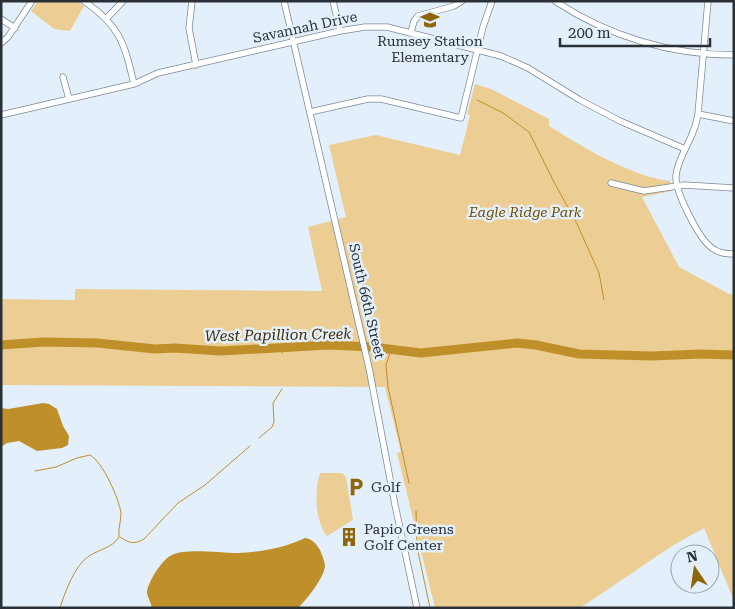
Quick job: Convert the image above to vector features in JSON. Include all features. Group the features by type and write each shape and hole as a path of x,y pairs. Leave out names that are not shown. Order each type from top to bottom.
{"street":[{"path":"1,43 14,28 32,1"},
{"path":"84,1 107,18 118,33 123,42 134,84"},
{"path":"107,18 123,1"},
{"path":"192,1 190,28 196,64"},
{"name":"South 66th Street","path":"284,1 370,368 397,515 417,608"},
{"path":"333,1 340,31"},
{"path":"411,32 414,21 418,16 454,6 462,1"},
{"path":"310,112 368,99 381,99 461,118 492,1"},
{"path":"555,1 588,21 619,35 652,45 703,53 734,54"},
{"path":"708,1 698,114 694,129 677,168 677,185 680,195 706,243 713,250 734,254"},
{"path":"1,19 14,28"},
{"name":"Savannah Drive","path":"1,115 134,84 158,73 340,31 365,27 387,27 502,56 518,63 620,122 685,149"},
{"path":"63,77 69,99"},
{"path":"698,114 734,121"},
{"path":"611,183 644,191 677,185 734,188"}],"green space":[{"path":"38,1 77,1 84,6 70,31 54,29 31,11"},
{"name":"Eagle Ridge Park","path":"475,84 491,89 549,119 549,126 607,160 640,174 670,181 672,191 642,197 679,267 729,294 734,294 734,601 720,567 720,544 711,544 704,528 676,544 670,544 670,547 580,608 435,608 397,453 401,452 385,387 1,385 1,299 75,300 75,289 322,291 308,227 346,217 329,145 376,135 460,155 470,115 467,114"},
{"path":"320,473 342,473 346,477 353,520 327,536 320,522 316,496"}],"shaded area":[{"path":"43,403 57,409 69,436 68,445 62,448 37,451 19,441 7,443 1,447 1,408 8,409"},
{"path":"305,538 312,541 320,550 325,565 319,582 298,608 152,608 147,593 150,583 160,566 172,555 194,551 255,552 281,547"}],"waterway":[{"path":"477,100 503,113 529,132 577,224 599,273 604,300"},
{"name":"West Papillion Creek","path":"1,345 43,342 97,343 155,349 175,348 221,351 329,345 372,347 421,353 517,343 579,354 652,356 734,355"},
{"name":"West Papillion Creek","path":"282,353 284,347"},
{"path":"391,350 386,365 388,387 409,483"},
{"path":"259,438 272,427 274,422 273,403 282,389"},
{"path":"120,537 132,542 144,539 178,503 205,485 250,446"},
{"path":"35,471 56,467 90,455 100,465 110,481 121,513 119,537 109,546 89,556 79,566 60,608"},
{"path":"416,511 417,547 430,608"}],"place":[{"name":"Rumsey Station Elementary","path":"430,20"},
{"name":"Golf","path":"356,487"},
{"name":"Papio Greens Golf Center","path":"349,537"}]}
